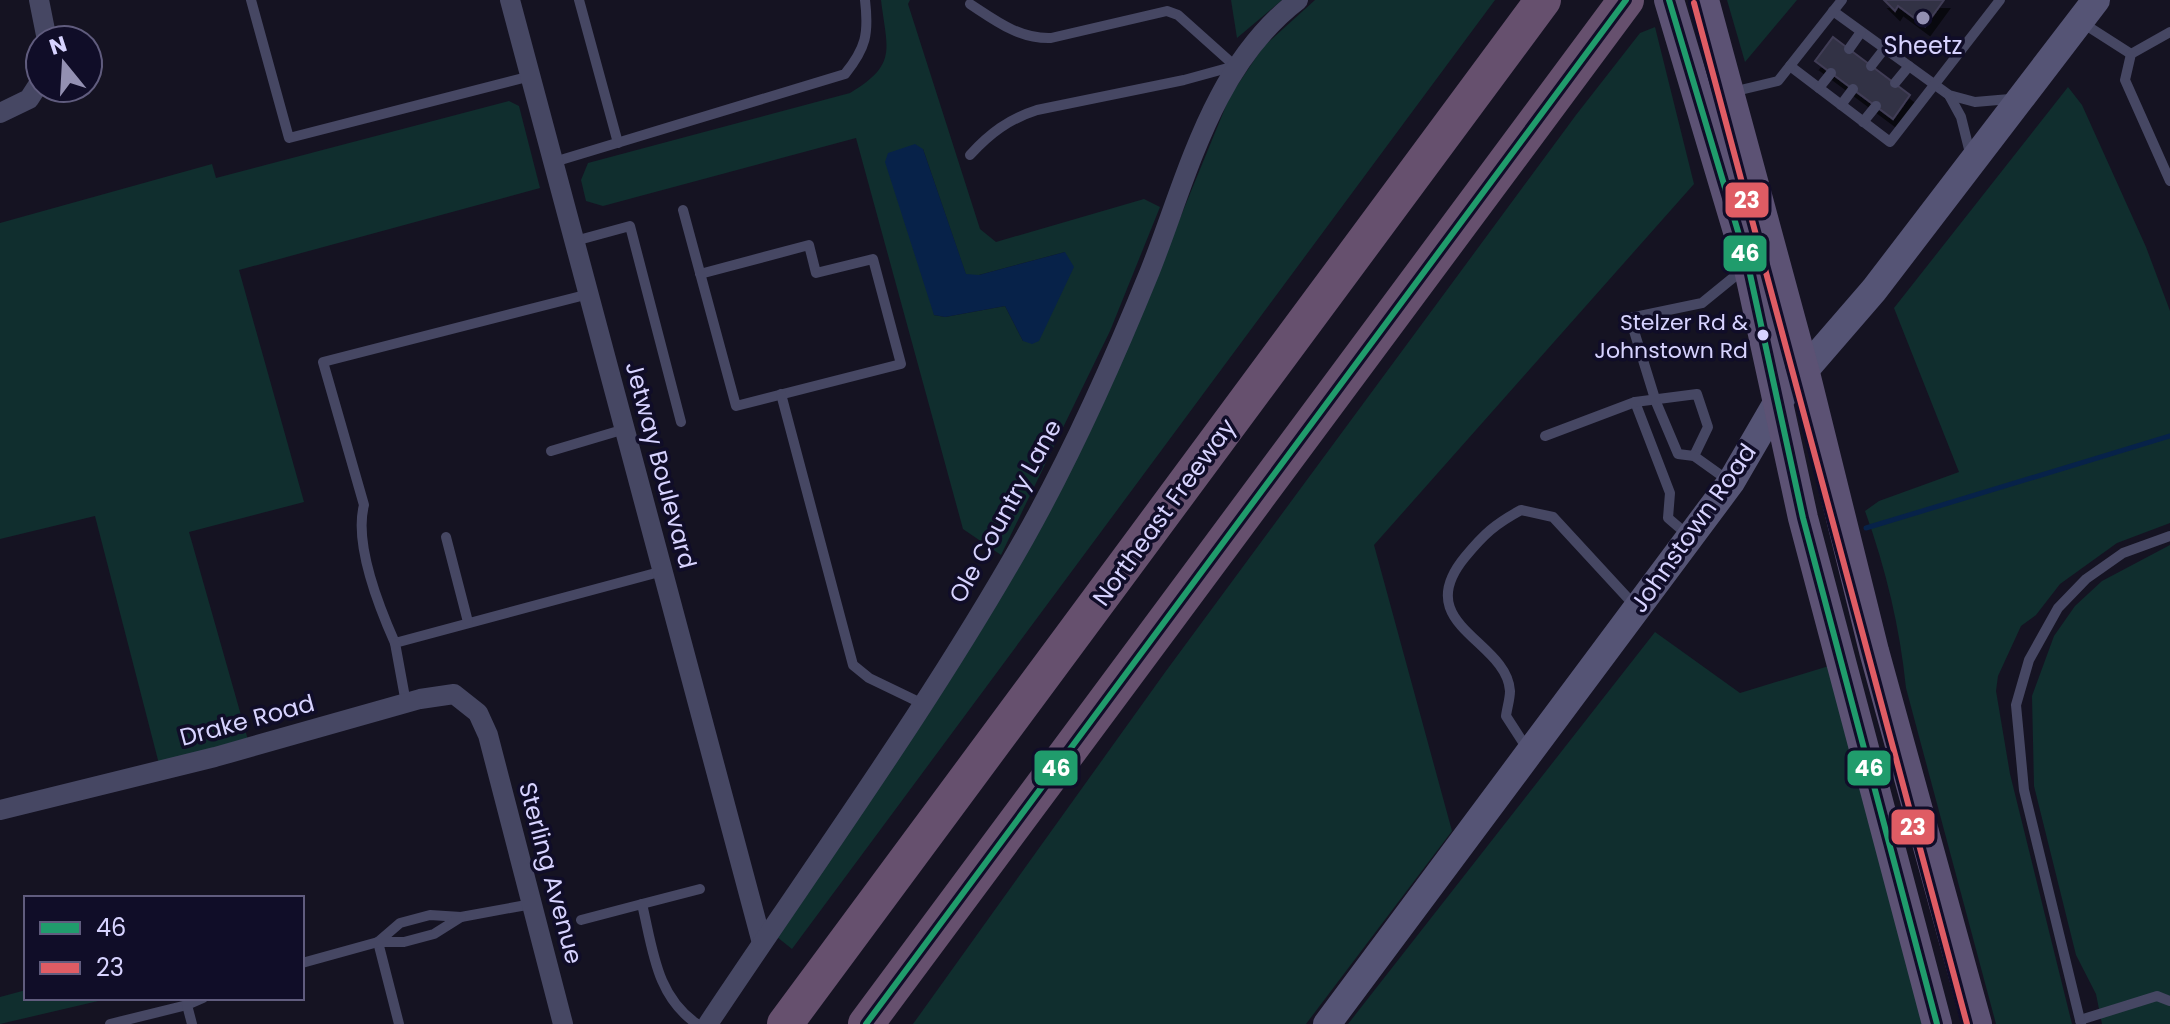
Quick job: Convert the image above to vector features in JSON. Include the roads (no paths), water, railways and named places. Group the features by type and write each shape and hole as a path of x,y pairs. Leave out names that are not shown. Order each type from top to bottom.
{"highway":[{"name":"Northeast Freeway","path":"785,1024 1543,0"},
{"path":"866,1024 1626,0"}],"main road":[{"path":"1669,0 1748,265 1803,518 1937,1024"},
{"path":"1704,0 1805,373 1874,651 1977,1024"},
{"name":"Johnstown Road","path":"1327,1024 1731,482 1778,401 1874,290 2088,11"}],"street":[{"path":"39,0 44,24"},
{"name":"Jetway Boulevard","path":"510,0 762,943"},
{"name":"Ole Country Lane","path":"708,1024 923,704 1025,537 1086,416 1149,273 1213,106 1235,66 1298,0"},
{"path":"1,112 24,101"},
{"name":"Drake Road","path":"0,810 215,757 406,703 454,694 478,713 488,735"},
{"name":"Sterling Avenue","path":"488,735 563,1024"}],"lane":[{"path":"251,0 289,138 531,76"},
{"path":"579,0 618,143"},
{"path":"554,162 845,74 862,53 868,25 865,0"},
{"path":"1731,92 1778,81 1842,0"},
{"path":"1790,66 1890,142 2000,0"},
{"path":"970,4 1006,28 1033,39 1051,38 1167,11 1178,15 1235,66"},
{"path":"1833,11 1949,95 1975,102 2000,102 2022,95"},
{"path":"2088,11 2131,54"},
{"path":"1849,49 1861,32"},
{"path":"2170,32 2131,54 2125,80 2170,181"},
{"path":"1871,66 1885,48"},
{"path":"970,155 987,136 1014,118 1037,110 1184,80 1235,66"},
{"path":"1895,83 1909,66"},
{"path":"1819,88 1831,73"},
{"path":"1841,105 1853,89"},
{"path":"1949,95 1969,142 1970,163"},
{"path":"1863,122 1876,106"},
{"path":"683,210 700,274 736,406 901,364 873,259 816,273 809,245 700,274"},
{"path":"575,241 630,226 681,422"},
{"path":"1731,482 1694,456 1678,454 1656,402 1630,318 1702,303 1748,265"},
{"path":"406,703 395,643 380,609 359,522 364,505 323,362 589,294"},
{"path":"781,394 853,665 869,678 923,704"},
{"path":"1545,436 1635,402 1656,402 1697,394 1708,427 1694,456"},
{"path":"1635,402 1670,493 1668,518 1690,537"},
{"path":"551,451 625,429"},
{"path":"1530,752 1506,716 1510,689 1497,663 1461,626 1448,604 1452,573 1489,528 1521,510 1553,517 1637,608"},
{"path":"2170,536 2123,553 2086,579 2058,608 2029,660 2016,705 2024,790 2081,1022 2157,996 2170,1001"},
{"path":"446,537 468,622"},
{"path":"395,643 663,571"},
{"path":"581,920 700,889"},
{"path":"378,942 400,923 430,915 461,917 532,904"},
{"path":"642,904 663,989 681,1014 697,1024"},
{"path":"304,962 378,942 404,942 434,934 461,917"},
{"path":"378,942 399,1024"},
{"path":"110,1024 198,1000"},
{"path":"187,1005 192,1024"}],"water":[{"path":"915,144 923,149 966,274 979,275 1065,252 1074,267 1039,341 1032,344 1023,341 1005,306 945,317 934,315 885,162 888,153"}],"waterway":[{"path":"1866,528 2170,436"}],"place":[{"name":"Sheetz","path":"1923,18"},
{"name":"Stelzer Rd & Johnstown Rd","path":"1763,335"}]}
